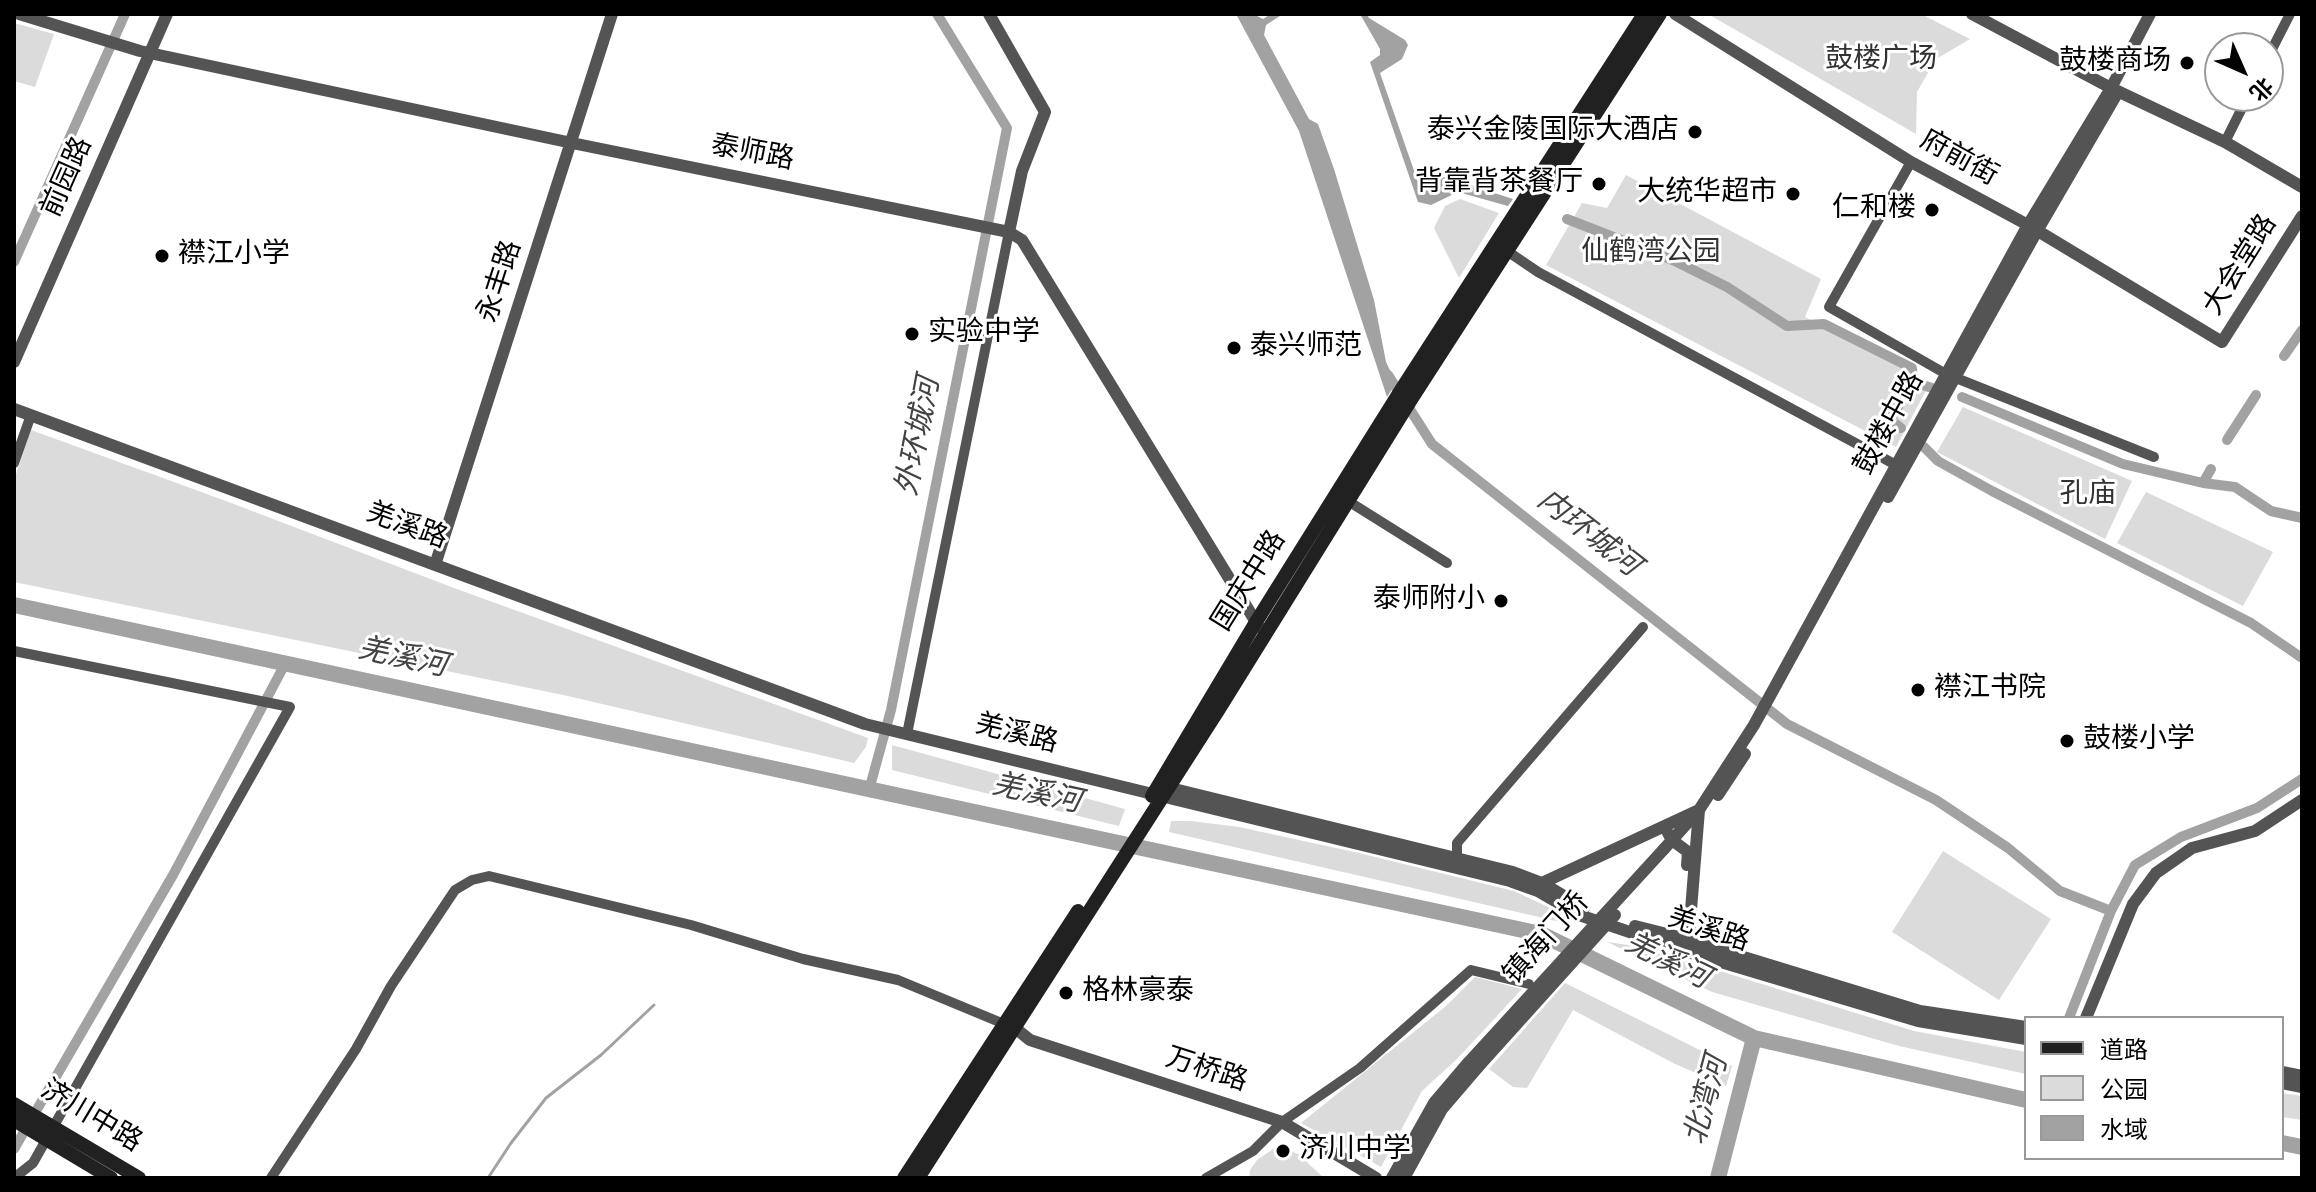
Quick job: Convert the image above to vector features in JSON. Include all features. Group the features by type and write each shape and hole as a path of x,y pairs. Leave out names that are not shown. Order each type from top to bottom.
{"main road":[{"name":"国庆中路","path":"1009,1026 1264,636 1348,501 1407,392 1644,14"},
{"name":"国庆中路","path":"1407,392 1507,251 1660,14"},
{"name":"国庆中路","path":"1161,791 1256,622 1394,415"},
{"path":"904,1178 1009,1026"},
{"path":"918,1178 1009,1026"},
{"name":"济川中路","path":"14,1104 111,1178"},
{"name":"济川中路","path":"14,1120 47,1131 139,1178"}],"street":[{"name":"泰师路","path":"19,14 146,51 572,143 1004,231"},
{"name":"前园路","path":"14,362 146,51 167,14"},
{"name":"永丰路","path":"435,565 612,14"},
{"path":"907,734 1004,231 1022,171 1045,112 989,14"},
{"name":"府前街","path":"1675,14 1911,162 2032,228 2222,342"},
{"path":"1972,14 2115,90 2225,142 2302,187"},
{"name":"鼓楼中路","path":"1766,709 1896,465 1951,376 2032,228 2115,90 2150,14"},
{"path":"2281,32 2290,14"},
{"path":"2225,142 2240,112"},
{"path":"1911,162 1829,307 1951,376 2154,457"},
{"name":"大会堂路","path":"2222,342 2302,216"},
{"path":"1004,231 1022,240 1264,636"},
{"path":"1507,251 1538,272 1896,465"},
{"path":"1766,709 1951,376"},
{"name":"羌溪路","path":"14,409 865,724 1161,791 1457,863 1510,881 1540,887 1617,922 1918,1021 2024,1039"},
{"path":"14,463 31,415"},
{"path":"1348,501 1447,563"},
{"path":"1457,863 1457,843 1643,627"},
{"path":"14,651 290,707 47,1131 33,1163 14,1178"},
{"name":"镇海门桥","path":"1473,1065 1732,776 1766,709"},
{"path":"2087,1016 2133,904 2156,873 2192,848 2255,831 2302,800"},
{"path":"1540,887 1699,815"},
{"path":"1683,944 1699,815"},
{"path":"1565,897 1563,888 1567,879 1667,831 1671,847 1688,852 1683,944"},
{"path":"271,1178 455,890 472,880 489,876 691,925 803,959 898,980 1009,1026"},
{"name":"羌溪路","path":"1540,887 1579,915 1920,1011 2024,1027"},
{"path":"1206,1178 1253,1151 1282,1122 1360,1068 1471,970 1529,984"},
{"name":"万桥路","path":"1009,1026 1030,1040 1282,1122 1376,1178"},
{"path":"1392,1178 1434,1103 1473,1065"},
{"path":"1404,1178 1442,1109 1473,1065"}],"green space":[{"name":"鼓楼广场","path":"1708,14 1921,14 1970,39 1936,59 1917,92 1916,134"},
{"path":"14,23 54,34 35,87 14,81"},
{"name":"仙鹤湾公园","path":"1626,175 1821,279 1805,317 1930,383 1896,447 1546,265 1582,203 1607,208"},
{"path":"1460,199 1499,213 1459,278 1434,228 1445,206"},
{"name":"孔庙","path":"1963,407 2132,481 2105,539 1937,452"},
{"path":"31,430 868,738 866,747 854,763 568,696 14,582 14,480"},
{"path":"2146,492 2273,552 2243,606 2117,543"},
{"path":"892,745 1125,809 1119,826 892,770"},
{"path":"1171,821 1239,827 1514,891 1565,915 1565,923 1169,832"},
{"path":"1943,851 2051,919 1999,1000 1892,932"},
{"path":"1607,942 1629,945 1723,972 1914,1031 2024,1052 2024,1074 1899,1046 1712,992"},
{"path":"1475,977 1522,989 1457,1059 1422,1091 1381,1167 1301,1123 1446,1006"},
{"path":"1565,983 1732,1066 1726,1086 1675,1064 1573,1010 1527,1088 1513,1087 1489,1069"},
{"path":"2284,1093 2302,1096 2302,1120 2284,1117"},
{"name":"济川中学","path":"1284,1148 1298,1154 1324,1178 1249,1178 1257,1160 1273,1149"}],"water":[{"path":"1236,14 1253,14 1263,19 1271,14 1283,14 1266,25 1264,35 1309,119 1318,124 1334,169 1374,300 1386,362 1396,383 1387,397 1299,131"},
{"path":"1360,14 1367,14 1408,45 1402,59 1380,73 1418,182 1430,187 1437,178 1445,177 1513,199 1508,206 1458,192 1431,205 1418,202 1370,62 1380,55 1380,49"}],"waterway":[{"path":"14,262 125,14"},
{"name":"外环城河","path":"869,790 891,710 1007,128 937,14"},
{"path":"1567,219 1675,261 1727,287 1787,326 1824,324 1912,368 1913,382 1890,420 1901,428"},
{"path":"2284,356 2302,330"},
{"name":"内环城河","path":"1388,375 1432,444 1787,724 1936,800 2008,848 2060,891 2111,911"},
{"path":"1913,382 1932,388"},
{"path":"2227,440 2256,395"},
{"path":"1962,397 2123,464 2203,483 2235,487 2271,511 2302,518"},
{"path":"1924,447 1938,461 1992,491 2251,623 2302,658"},
{"path":"2203,483 2211,469"},
{"name":"羌溪河","path":"14,605 1541,934 1754,1038 2024,1100"},
{"path":"14,1149 173,875 285,664"},
{"path":"2070,1016 2111,911 2135,865 2181,837 2257,808 2302,779"},
{"path":"488,1178 546,1098 601,1055 654,1005"},
{"name":"北湾河","path":"1718,1178 1754,1038"},
{"name":"羌溪河","path":"2284,1143 2302,1147"}],"place":[{"name":"鼓楼商场","path":"2187,63"},
{"name":"泰兴金陵国际大酒店","path":"1695,132"},
{"name":"背靠背茶餐厅","path":"1599,184"},
{"name":"大统华超市","path":"1793,194"},
{"name":"仁和楼","path":"1932,210"},
{"name":"襟江小学","path":"162,256"},
{"name":"实验中学","path":"912,334"},
{"name":"泰兴师范","path":"1234,348"},
{"name":"泰师附小","path":"1501,601"},
{"name":"襟江书院","path":"1918,690"},
{"name":"鼓楼小学","path":"2067,741"},
{"name":"格林豪泰","path":"1066,993"},
{"name":"济川中学","path":"1283,1151"}]}
